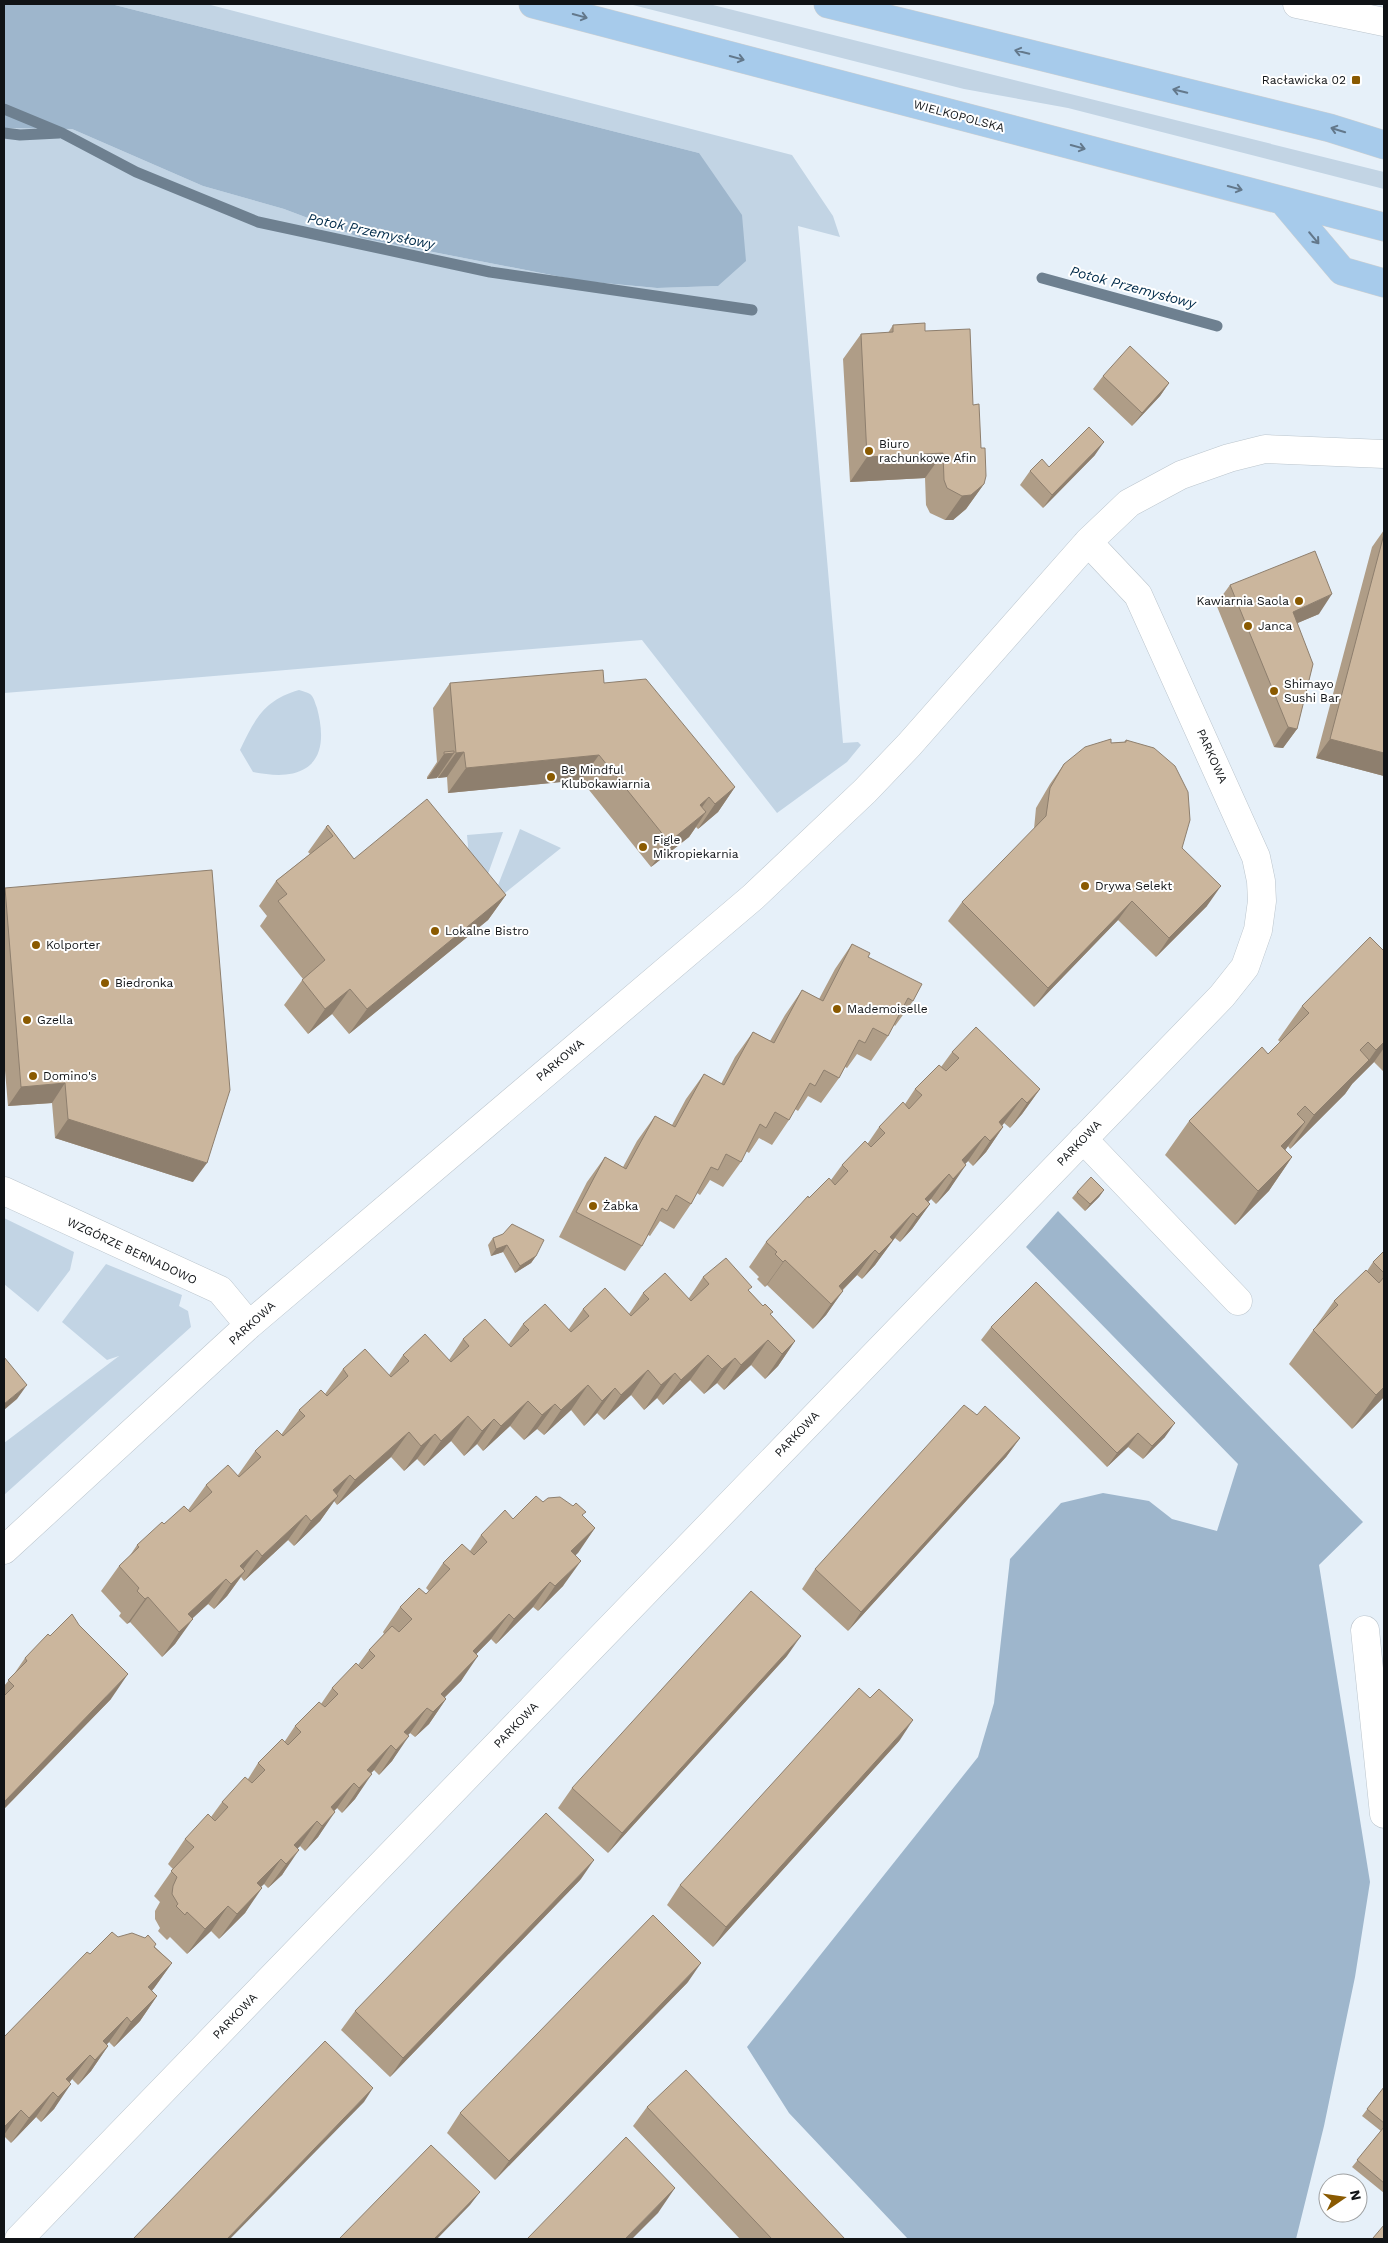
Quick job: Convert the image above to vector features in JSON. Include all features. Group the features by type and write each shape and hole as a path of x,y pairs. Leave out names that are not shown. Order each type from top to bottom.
{"main road":[{"name":"WIELKOPOLSKA","path":"533,4 1384,228"},
{"path":"828,4 1330,128 1384,145"},
{"path":"1283,201 1342,271 1384,283"}],"street":[{"path":"1297,4 1384,22"},
{"name":"PARKOWA","path":"4,1550 249,1325 753,897 865,791 909,745 1088,542 1129,503 1180,475 1229,458 1265,449 1384,454"},
{"name":"PARKOWA","path":"19,2239 1222,996 1245,966 1258,930 1262,901 1261,881 1256,857 1138,595 1088,542"},
{"path":"1083,1139 1238,1301"},
{"name":"WZGÓRZE BERNADOWO","path":"4,1191 220,1290 249,1325"},
{"path":"1365,1630 1384,1814"}],"shaded area":[{"path":"4,4 111,4 699,153 742,215 746,261 718,286 657,288 582,281 361,238 284,209 203,186 72,129 4,128"},
{"path":"111,4 207,4 792,155 833,216 840,237 798,226 843,743 858,742 861,745 847,762 777,813 642,640 4,693 4,128 72,129 203,186 284,209 361,238 582,281 657,288 718,286 699,153"},
{"path":"629,4 709,4 1384,172 1384,189 1068,108 964,89"},
{"path":"299,690 311,695 317,708 321,740 317,756 306,768 293,773 273,775 253,772 240,750 256,720 277,699"},
{"path":"520,829 561,848 500,897 493,898"},
{"path":"503,832 484,885 470,868 467,835"},
{"path":"1058,1211 1363,1522 1319,1565 1370,1882 1355,1977 1324,2126 1296,2239 908,2239 789,2113 747,2047 978,1757 994,1703 1010,1559 1061,1503 1103,1493 1149,1501 1172,1519 1217,1531 1238,1464 1026,1247"},
{"path":"4,1218 74,1252 70,1270 38,1312 4,1284"},
{"path":"106,1264 182,1295 179,1306 188,1311 191,1327 4,1495 4,1443 119,1356 107,1360 62,1322"}],"building":[{"path":"925,323 925,331 970,329 973,405 979,404 981,448 985,448 986,476 984,484 971,495 962,496 947,488 944,480 943,453 867,457 861,334 893,332 893,325"},
{"path":"1130,346 1169,383 1142,413 1103,376"},
{"path":"1089,427 1104,442 1052,495 1030,471 1042,459 1049,467"},
{"path":"1384,534 1384,753 1330,739"},
{"path":"1315,551 1332,594 1293,612 1313,664 1297,729 1288,727 1230,585"},
{"path":"603,670 604,683 646,679 735,787 715,804 709,797 700,805 706,812 669,842 599,755 466,768 464,752 456,753 450,683"},
{"name":"Drywa Selekt","path":"1111,739 1111,743 1126,742 1126,740 1154,748 1175,766 1188,792 1190,820 1182,848 1221,886 1169,938 1132,901 1048,988 962,902 1046,816 1050,788 1064,764 1085,747"},
{"path":"454,751 454,753 444,754 444,752"},
{"path":"427,799 506,895 367,1009 350,989 325,1009 302,980 325,960 278,901 287,894 276,881 333,836 326,827 328,825 354,859"},
{"name":"Biedronka","path":"212,870 230,1090 207,1163 68,1119 65,1083 21,1087 5,888"},
{"path":"1370,937 1384,951 1384,1042 1376,1050 1368,1042 1360,1050 1369,1060 1314,1115 1305,1106 1297,1114 1305,1122 1281,1146 1292,1157 1258,1191 1189,1121 1262,1047 1268,1054 1309,1013 1302,1006"},
{"path":"852,944 870,953 868,957 922,984 913,1001 908,998 888,1036 873,1028 865,1043 859,1040 839,1078 824,1070 815,1086 810,1083 789,1120 775,1112 766,1128 760,1124 741,1162 726,1154 718,1170 711,1167 691,1204 676,1195 667,1211 662,1208 642,1246 576,1212 605,1157 626,1169 655,1116 675,1127 704,1074 724,1085 753,1032 774,1043 802,990 823,1001"},
{"path":"976,1027 1040,1089 1027,1103 1022,1098 999,1122 1003,1127 990,1141 985,1136 962,1160 966,1165 953,1179 949,1174 925,1199 930,1204 917,1217 913,1213 890,1237 893,1240 879,1254 875,1250 839,1286 843,1291 831,1304 785,1260 783,1262 775,1254 777,1252 766,1242 808,1196 809,1198 829,1178 835,1185 848,1171 842,1165 865,1141 871,1147 885,1133 879,1127 903,1102 909,1109 922,1095 915,1089 939,1065 946,1071 959,1058 952,1052"},
{"path":"1091,1177 1104,1190 1090,1204 1077,1192"},
{"path":"512,1224 544,1240 536,1256 520,1266 507,1245 496,1249 493,1238 503,1234"},
{"path":"1384,1251 1384,1273 1373,1262"},
{"path":"726,1258 752,1287 748,1290 763,1306 765,1304 773,1312 770,1314 795,1341 782,1354 768,1340 741,1365 735,1358 722,1369 708,1355 681,1380 675,1373 661,1385 648,1370 621,1395 615,1388 602,1401 588,1385 561,1410 555,1404 542,1415 528,1401 501,1426 494,1419 482,1431 468,1416 441,1441 435,1434 421,1446 409,1432 355,1480 350,1475 333,1490 338,1496 311,1521 306,1515 262,1556 257,1550 240,1566 245,1571 231,1584 226,1579 188,1614 193,1619 179,1632 148,1597 145,1599 137,1591 139,1588 119,1566 139,1547 137,1545 162,1522 164,1524 184,1506 190,1512 212,1492 206,1485 228,1465 239,1477 261,1457 255,1451 277,1430 283,1436 305,1416 299,1410 321,1390 327,1396 348,1376 343,1369 365,1349 391,1377 409,1361 403,1355 425,1334 451,1362 469,1346 463,1339 485,1319 511,1347 529,1330 523,1324 545,1304 571,1332 589,1316 583,1309 605,1288 631,1316 649,1299 643,1293 665,1273 691,1301 709,1284 703,1277"},
{"path":"1366,1270 1379,1283 1384,1277 1384,1387 1376,1395 1313,1330 1338,1305 1334,1301"},
{"path":"1036,1282 1175,1423 1152,1446 1138,1433 1117,1453 991,1327"},
{"path":"4,1357 27,1385 4,1404"},
{"path":"964,1405 977,1415 985,1406 1020,1438 861,1612 815,1569"},
{"path":"536,1496 543,1502 548,1498 560,1497 573,1506 576,1503 586,1512 582,1515 595,1528 571,1551 581,1561 555,1586 550,1582 514,1619 509,1614 473,1651 478,1656 441,1694 446,1699 433,1712 427,1708 404,1732 409,1736 396,1750 391,1745 367,1770 372,1774 359,1788 354,1783 331,1807 335,1812 322,1826 317,1821 294,1845 299,1850 286,1864 281,1859 257,1883 262,1888 237,1914 228,1906 205,1929 187,1912 185,1915 176,1906 178,1904 172,1894 177,1877 171,1871 194,1847 185,1839 208,1814 215,1821 228,1807 222,1802 245,1777 252,1783 265,1770 258,1763 282,1739 288,1745 301,1732 295,1726 319,1702 325,1707 338,1694 332,1688 356,1663 362,1669 375,1656 369,1650 392,1626 399,1632 412,1619 400,1607 419,1588 426,1594 450,1569 443,1563 462,1544 474,1555 487,1542 481,1535 505,1510 513,1519"},
{"path":"751,1591 801,1636 622,1833 572,1788"},
{"path":"72,1614 79,1625 128,1674 4,1802 4,1696 14,1686 8,1680 27,1661 25,1658 48,1634 50,1636"},
{"path":"859,1688 870,1698 879,1689 913,1720 726,1927 680,1885"},
{"path":"546,1813 594,1860 403,2058 355,2011"},
{"path":"653,1915 701,1963 509,2161 460,2113"},
{"path":"112,1932 118,1937 132,1933 145,1938 148,1935 156,1944 154,1947 172,1963 148,1987 157,1996 131,2022 127,2017 103,2041 108,2046 95,2060 90,2055 66,2079 71,2084 58,2097 53,2092 29,2118 21,2110 4,2127 4,2037 87,1952 90,1954"},
{"path":"325,2041 373,2088 227,2239 133,2239"},
{"path":"686,2070 845,2239 772,2239 647,2107"},
{"path":"1384,2087 1384,2123 1367,2109"},
{"path":"1384,2127 1384,2183 1357,2160"},
{"path":"626,2137 675,2188 625,2239 527,2239"},
{"path":"431,2145 480,2192 434,2239 339,2239"},
{"path":"1384,2225 1384,2239 1374,2239 1373,2238"}],"waterway":[{"name":"Potok Przemysłowy","path":"4,109 62,133 136,172 258,222 490,272 752,310"},
{"path":"4,133 20,135 59,133"},
{"name":"Potok Przemysłowy","path":"1042,278 1217,326"}],"place":[{"name":"Racławicka 02","path":"1356,80"},
{"name":"Biuro rachunkowe Afin","path":"869,451"},
{"name":"Kawiarnia Saola","path":"1299,601"},
{"name":"Janca","path":"1248,626"},
{"name":"Shimayo Sushi Bar","path":"1274,691"},
{"name":"Be Mindful Klubokawiarnia","path":"551,777"},
{"name":"Figle Mikropiekarnia","path":"643,847"},
{"name":"Drywa Selekt","path":"1085,886"},
{"name":"Lokalne Bistro","path":"435,931"},
{"name":"Kolporter","path":"36,945"},
{"name":"Biedronka","path":"105,983"},
{"name":"Mademoiselle","path":"837,1009"},
{"name":"Gzella","path":"27,1020"},
{"name":"Domino's","path":"33,1076"},
{"name":"Żabka","path":"593,1206"}]}
